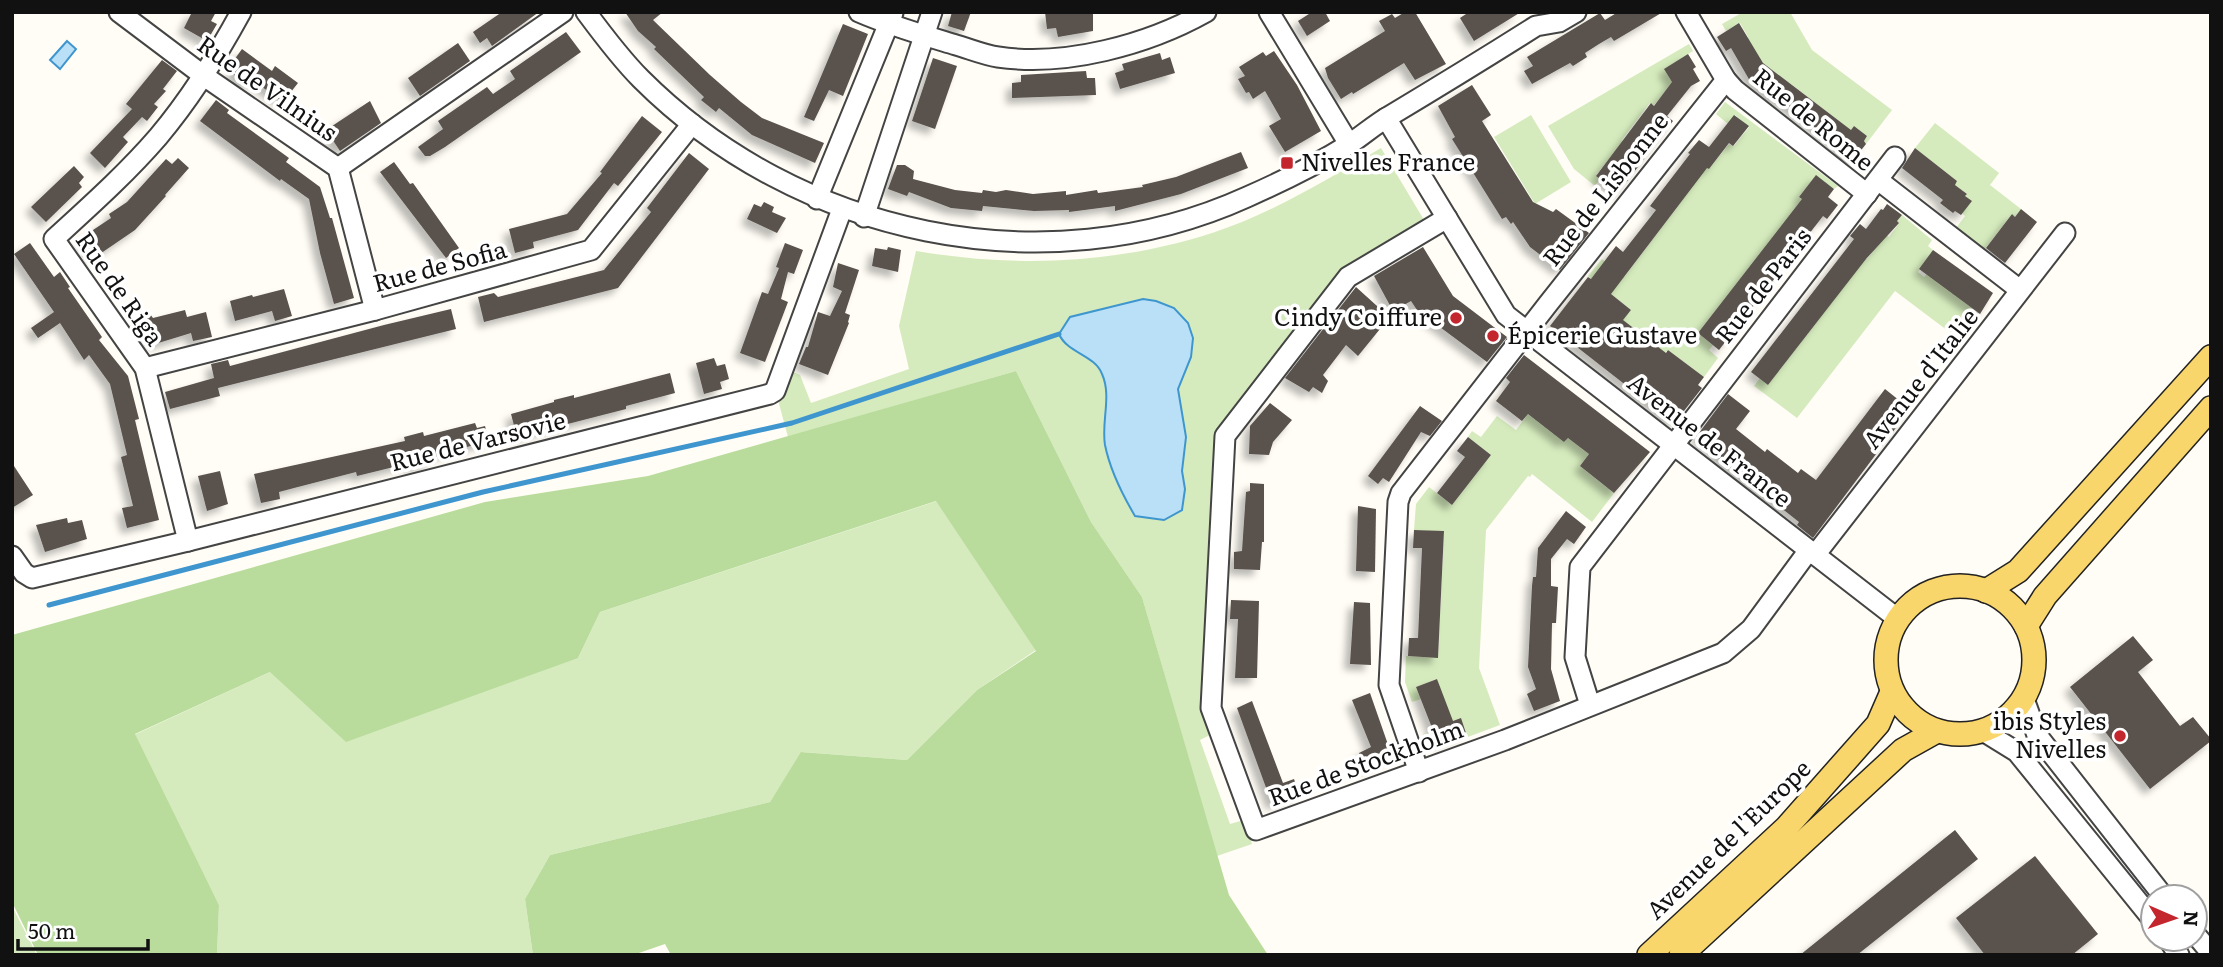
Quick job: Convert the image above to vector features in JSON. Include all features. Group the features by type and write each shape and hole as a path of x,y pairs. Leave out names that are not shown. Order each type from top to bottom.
{"main road":[{"path":"1986,591 2018,570 2211,357"},
{"path":"2026,626 2045,596 2211,408"},
{"path":"1954,586 1986,591 2009,605 2026,626 2034,666 2029,686 2024,699 2003,720 1983,731 1960,735 1937,731 1919,723 1904,709 1892,692 1885,667 1888,640 1898,618 1923,595 1954,586"},
{"name":"Avenue de l'Europe","path":"1648,955 1786,828 1878,724 1892,692"},
{"name":"Avenue de l'Europe","path":"1681,955 1903,750 1937,731"}],"street":[{"name":"Rue de Vilnius","path":"119,12 204,76 338,168 375,310"},
{"path":"204,76 241,12"},
{"path":"338,168 563,12"},
{"path":"586,12 641,79 692,124 771,176 817,199 864,217 922,232 999,242 1063,242 1108,237 1155,228 1246,198 1349,144 1386,118 1536,26 1559,22 1576,12"},
{"path":"859,12 890,19 925,36 997,57 1036,58 1087,54 1154,37 1206,12"},
{"path":"864,217 932,12"},
{"path":"1269,12 1349,144"},
{"name":"Rue de Rome","path":"1686,12 1726,80 1735,90 2020,290"},
{"path":"817,199 890,19"},
{"name":"Rue de Riga","path":"188,541 145,368 54,239 117,181 150,146 204,76"},
{"name":"Rue de Lisbonne","path":"1419,772 1389,685 1398,502 1401,493 1726,80"},
{"name":"Avenue de France","path":"1386,118 1506,315 1898,618"},
{"name":"Rue de Sofia","path":"145,368 375,310 592,250 692,124"},
{"name":"Rue de Paris","path":"1590,705 1575,657 1580,567 1895,158"},
{"name":"Rue de Varsovie","path":"12,556 24,573 32,578 769,394 775,391 842,209"},
{"name":"Rue de Stockholm","path":"1447,218 1348,277 1225,436 1211,708 1255,830 1419,772 1723,653 1751,629 1812,552"},
{"name":"Avenue d'Italie","path":"1812,552 2065,233"},
{"path":"2024,699 2037,735 2153,883"},
{"path":"1983,731 2017,752 2139,903"}],"green space":[{"path":"1743,12 1790,12 1812,50 1892,110 1866,144 1864,141 1867,136 1854,126 1851,130 1771,69 1767,70 1746,39 1748,37 1740,23 1726,31 1722,24"},
{"path":"1689,44 1693,51 1665,69 1675,86 1670,86 1654,105 1650,103 1622,140 1625,144 1596,175 1600,179 1595,186 1574,169 1548,126"},
{"path":"1725,102 1838,186 1834,189 1816,176 1799,197 1805,202 1698,333 1713,345 1709,350 1718,358 1704,377 1668,350 1664,354 1629,325 1625,330 1605,325 1625,316 1631,310 1588,276 1602,259 1625,276 1702,174 1696,159 1709,169 1729,144 1734,146 1749,127 1735,115 1728,124 1716,114"},
{"path":"1531,115 1571,182 1535,204 1494,137"},
{"path":"1935,123 1999,173 1990,185 2021,209 2015,217 2012,214 1984,250 1956,228 1971,201 1965,196 1967,194 1955,185 1957,181 1915,148"},
{"path":"1381,148 1424,220 1342,270 1217,432 1203,712 1210,735 1200,740 1230,824 1244,820 1252,844 1217,856 1142,597 1091,522 1016,371 788,437 778,400 789,370 800,375 811,403 909,369 899,326 916,251 992,260 1029,261 1104,257 1142,251 1215,232 1258,215"},
{"path":"1902,215 1932,240 1928,246 1933,250 1918,272 1924,277 1927,274 1980,314 1960,340 1895,291 1797,418 1754,386 1760,378 1768,385 1865,258 1867,259 1886,235 1889,237"},
{"path":"1016,371 1091,522 1142,597 1229,895 1268,955 671,955 665,944 633,955 533,955 525,899 550,855 770,802 801,752 907,760 977,690 1036,651 936,501 600,612 578,658 346,742 270,672 135,734 219,905 217,955 38,955 12,902 12,635 485,502 648,476"},
{"path":"1534,406 1564,442 1568,438 1593,449 1580,466 1614,493 1592,522 1532,474 1486,530 1479,668 1500,725 1430,751 1423,734 1434,731 1439,743 1466,733 1449,723 1437,679 1416,687 1421,699 1412,702 1405,682 1406,656 1438,657 1444,532 1414,530 1416,504 1429,487 1452,505 1491,455 1468,437 1472,431 1481,437 1497,416 1516,430"},
{"path":"937,501 1036,650 977,690 907,760 802,752 770,802 550,855 525,899 533,955 217,955 219,905 134,735 270,672 578,658 600,612"},
{"path":"12,906 37,955 12,955"}],"water":[{"path":"67,41 76,49 60,69 50,60"},
{"path":"1143,299 1174,308 1188,323 1193,338 1191,357 1178,389 1186,437 1182,471 1185,489 1182,510 1164,520 1135,516 1130,508 1113,473 1105,445 1106,391 1102,374 1093,362 1068,346 1059,334 1070,317"}],"building":[{"path":"192,12 216,12 211,21 217,24 207,41 184,28"},
{"path":"502,12 539,12 492,46 487,38 480,43 473,32"},
{"path":"625,12 663,12 653,20 741,102 762,118 824,143 815,163 752,135 719,108 716,112 701,100 704,97 654,49 656,47 638,31"},
{"path":"952,12 971,12 964,31 948,26"},
{"path":"1045,12 1093,12 1093,31 1058,37 1056,28 1047,29"},
{"path":"1312,12 1325,12 1330,21 1307,36 1298,21"},
{"path":"1405,12 1415,12 1446,64 1415,80 1404,63 1341,99 1325,68 1385,31 1379,21 1392,14 1395,18"},
{"path":"1469,12 1521,12 1474,41 1460,18"},
{"path":"1618,12 1663,12 1614,41 1611,37 1599,44 1585,53 1587,57 1573,66 1570,63 1532,84 1524,71 1533,66 1527,57 1600,13 1605,20"},
{"path":"1739,23 1763,63 1851,130 1854,126 1867,136 1864,141 1866,144 1851,163 1835,150 1838,146 1750,81 1731,48 1726,51 1717,37"},
{"path":"843,24 868,34 843,96 829,90 814,121 804,117"},
{"path":"566,32 581,52 445,147 425,156 418,147 443,129 438,121 487,87 493,94 515,79 510,71"},
{"path":"458,43 470,61 420,96 408,78"},
{"path":"242,49 272,71 275,66 298,83 283,102 251,79 247,85 231,73 238,63 234,60"},
{"path":"1274,51 1297,85 1321,131 1285,152 1269,126 1281,119 1265,91 1253,99 1238,79 1245,76 1239,67 1263,52 1266,56"},
{"path":"1160,53 1162,60 1170,57 1175,73 1120,89 1115,73 1124,70 1122,64"},
{"path":"1688,54 1700,81 1691,86 1667,116 1673,121 1618,193 1596,176 1651,103 1654,106 1672,82 1664,69"},
{"path":"933,58 957,66 935,129 912,121"},
{"path":"162,60 177,71 163,89 166,91 154,104 158,107 147,121 142,117 123,137 128,142 105,168 90,153 132,109 126,104"},
{"path":"1086,71 1087,78 1095,78 1096,95 1012,98 1012,83 1021,82 1021,75"},
{"path":"1472,85 1491,115 1482,121 1533,202 1553,212 1556,209 1589,233 1560,270 1530,247 1513,222 1511,224 1506,217 1502,219 1452,139 1455,137 1438,106"},
{"path":"216,100 229,110 227,113 289,158 286,162 320,187 332,218 354,298 334,304 309,199 281,179 280,181 200,121"},
{"path":"370,101 381,123 340,151 326,130"},
{"path":"1734,115 1749,126 1733,146 1729,143 1709,169 1707,168 1611,294 1631,310 1623,320 1666,353 1668,350 1704,377 1698,385 1702,388 1673,422 1550,326 1616,246 1623,252 1656,210 1650,206 1699,140 1709,147"},
{"path":"642,116 662,132 618,186 614,183 578,230 533,242 534,248 515,253 509,229 567,214 602,173 600,172"},
{"path":"1915,148 1957,181 1955,185 1972,201 1961,215 1955,211 1953,213 1940,203 1943,200 1902,168"},
{"path":"1241,152 1248,168 1181,194 1115,211 1115,206 1069,212 983,206 982,211 951,208 909,192 907,196 888,189 897,165 905,165 914,171 913,179 955,190 982,193 983,190 1006,190 1033,194 1066,191 1066,195 1097,190 1098,193 1143,187 1142,185 1176,177"},
{"path":"689,153 709,169 618,288 484,322 478,297 494,293 498,297 604,270 651,212 647,208"},
{"path":"178,158 189,168 166,196 135,230 94,258 81,238 111,218 109,214 127,202 166,159 172,164"},
{"path":"394,162 410,184 413,183 459,248 446,258 380,172"},
{"path":"74,166 84,177 79,183 82,187 46,222 31,207"},
{"path":"1816,175 1834,189 1828,197 1838,205 1827,219 1823,216 1719,350 1698,333 1802,199 1799,197"},
{"path":"764,202 774,207 772,212 786,218 777,233 747,219 754,204 761,207"},
{"path":"1887,204 1902,215 1897,221 1899,223 1866,259 1768,385 1751,372 1854,239 1850,236 1860,224 1866,229"},
{"path":"2021,209 2037,222 2005,263 1986,248 2012,214 2015,217"},
{"path":"30,243 54,277 60,272 102,337 99,340 128,376 139,419 135,420 159,520 127,528 122,508 133,506 121,457 127,455 110,384 89,355 84,360 60,323 38,338 31,328 54,312 14,254"},
{"path":"785,243 803,250 794,274 788,272 781,299 788,302 765,362 740,353 762,292 768,294 779,268 776,267"},
{"path":"888,247 901,250 898,272 872,266 875,248 887,250"},
{"path":"1423,247 1453,296 1507,337 1487,362 1417,310 1411,301 1393,311 1374,276"},
{"path":"1933,250 1993,293 1980,314 1919,269"},
{"path":"838,263 859,270 845,313 850,315 849,323 828,375 799,364 808,347 818,312 830,316 842,291 833,287"},
{"path":"1356,287 1387,315 1373,323 1380,329 1358,356 1346,345 1323,375 1328,381 1322,393 1313,387 1309,392 1285,378"},
{"path":"284,289 292,316 275,321 272,311 235,321 230,301"},
{"path":"451,309 456,329 218,388 220,396 170,409 165,392 214,378 211,364 228,360 230,366"},
{"path":"185,310 187,317 206,312 212,337 193,341 191,333 155,344 139,322 150,314 153,318"},
{"path":"1524,355 1650,452 1614,493 1580,466 1589,454 1568,438 1564,442 1528,414 1522,421 1496,401 1510,382 1506,378"},
{"path":"714,358 717,366 725,364 729,379 720,382 722,389 704,394 696,363"},
{"path":"670,373 675,393 626,406 626,409 517,437 511,414 554,400 574,395 574,398"},
{"path":"1885,389 1910,409 1813,538 1797,525 1799,522 1715,456 1717,454 1696,437 1728,394 1750,411 1736,429 1765,452 1767,449 1798,473 1801,469 1816,480"},
{"path":"1270,403 1292,420 1273,442 1269,455 1249,454 1250,426"},
{"path":"1420,406 1442,421 1430,436 1421,432 1389,482 1383,478 1378,484 1368,476"},
{"path":"475,423 477,428 485,426 489,441 430,457 431,462 411,467 410,463 357,476 356,472 279,492 280,499 261,503 254,474 405,441 404,437 423,432 424,436"},
{"path":"1468,437 1491,455 1452,505 1437,493 1465,457 1457,451"},
{"path":"12,463 33,495 12,508"},
{"path":"220,471 228,504 207,511 198,476"},
{"path":"1250,483 1264,484 1264,542 1260,570 1234,569 1234,552 1242,551 1246,492 1250,491"},
{"path":"1358,506 1376,509 1375,572 1356,571"},
{"path":"1566,511 1586,527 1574,544 1567,539 1551,559 1551,586 1558,587 1556,623 1552,623 1551,669 1560,701 1534,711 1527,694 1536,689 1528,667 1533,577 1536,577 1538,548"},
{"path":"67,518 68,523 82,520 87,539 45,552 36,525"},
{"path":"1414,530 1444,531 1438,658 1408,656 1409,638 1418,638 1422,548 1413,548"},
{"path":"1231,600 1259,601 1257,678 1235,678 1238,619 1230,619"},
{"path":"1354,602 1370,603 1371,665 1350,664"},
{"path":"2133,636 2153,660 2138,672 2180,726 2193,717 2211,739 2150,789 2070,687"},
{"path":"1437,679 1453,721 1461,718 1466,733 1438,743 1416,687"},
{"path":"1370,693 1392,756 1365,769 1359,753 1371,747 1352,700"},
{"path":"1252,701 1283,783 1294,779 1299,794 1272,804 1237,708"},
{"path":"1955,830 1978,859 1857,955 1800,955"},
{"path":"2035,856 2098,934 2072,955 1985,955 1956,918"}],"waterway":[{"path":"49,605 483,492 792,423 1059,334"}],"place":[{"name":"Nivelles France","path":"1287,163"},
{"name":"Cindy Coiffure","path":"1456,318"},
{"name":"Épicerie Gustave","path":"1493,336"},
{"name":"ibis Styles Nivelles","path":"2120,736"}]}
